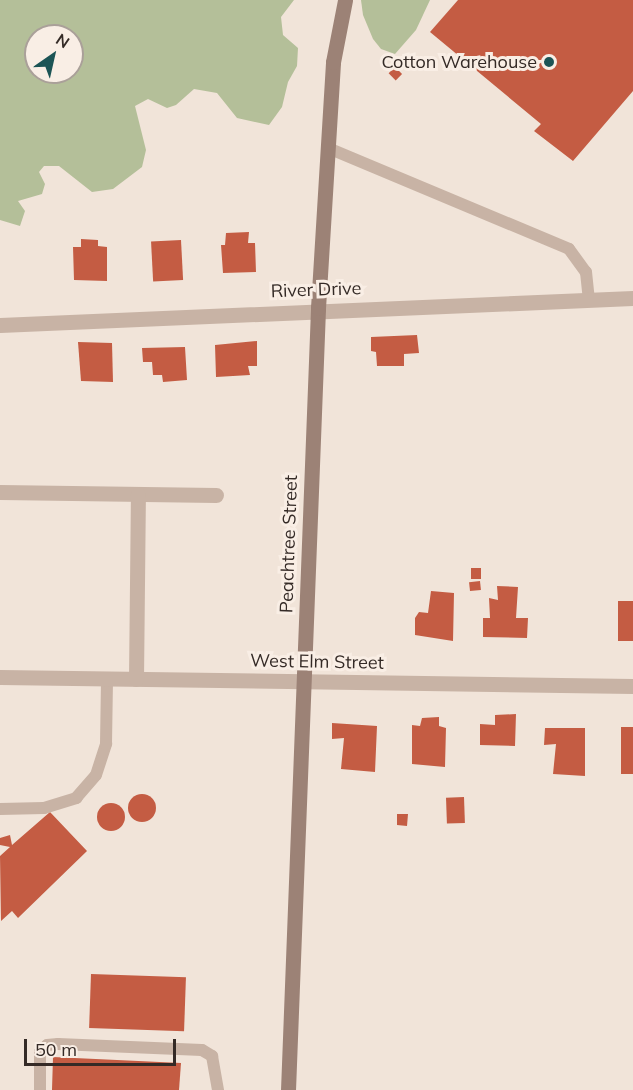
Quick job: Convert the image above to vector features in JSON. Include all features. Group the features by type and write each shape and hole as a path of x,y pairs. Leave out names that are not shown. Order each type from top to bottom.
{"main road":[{"name":"Peachtree Street","path":"288,1090 318,308 333,62 345,0"}],"street":[{"name":"River Drive","path":"0,325 318,308 633,298"},
{"path":"0,492 216,495"},
{"path":"136,679 138,494"},
{"name":"West Elm Street","path":"0,676 633,686"}],"lane":[{"path":"328,148 569,249 586,272 589,299"},
{"path":"0,808 44,808 76,798 96,775 106,744 107,678"},
{"path":"40,1090 40,1052 47,1045 58,1044 202,1050 212,1056 218,1090"}],"green space":[{"path":"0,0 294,0 281,17 283,35 298,48 297,66 288,82 282,107 269,125 237,118 217,93 194,89 176,105 167,108 148,99 135,106 146,150 142,167 113,189 92,192 59,166 44,166 39,172 45,184 42,194 18,201 25,211 20,226 0,220"},
{"path":"361,0 430,0 416,30 395,54 381,49 373,39 363,15"}],"building":[{"name":"Cotton Warehouse","path":"458,0 633,0 633,91 573,161 534,131 541,124 430,32"},
{"path":"395,67 402,74 396,80 389,73"},
{"path":"249,232 248,243 255,243 256,272 223,273 221,245 225,245 226,233"},
{"path":"81,239 98,240 98,246 107,247 107,281 74,280 73,247 81,247"},
{"path":"181,240 183,280 153,282 151,242"},
{"path":"417,335 419,353 404,354 404,366 377,366 376,352 371,351 371,337"},
{"path":"257,341 257,366 248,366 250,375 216,377 215,345"},
{"path":"78,342 112,343 113,382 81,381"},
{"path":"185,347 187,380 163,382 162,375 153,375 152,362 143,362 142,348"},
{"path":"471,568 481,568 481,579 471,579"},
{"path":"480,581 481,590 470,591 469,582"},
{"path":"497,586 518,587 516,618 528,618 527,638 483,637 483,618 490,618 489,598 498,600"},
{"path":"431,591 454,593 453,641 415,635 415,618 419,612 428,613"},
{"path":"618,601 633,601 633,641 618,641"},
{"path":"516,714 515,746 480,745 480,724 495,725 495,715"},
{"path":"439,717 439,726 446,728 445,767 412,764 412,725 420,726 422,718"},
{"path":"332,723 377,726 375,772 341,769 344,738 332,739"},
{"path":"621,727 633,727 633,774 621,774"},
{"path":"545,728 585,728 585,776 553,774 556,744 544,745"},
{"path":"142,794 152,798 156,808 152,818 142,822 132,818 128,808 132,798"},
{"path":"464,797 465,823 447,824 446,798"},
{"path":"111,803 121,807 125,817 121,827 111,831 101,827 97,817 101,807"},
{"path":"50,812 87,851 18,918 12,911 1,921 0,856 10,847 0,845 0,838 10,835 12,845"},
{"path":"397,814 408,814 407,826 397,825"},
{"path":"91,974 186,977 184,1031 89,1028"},
{"path":"53,1057 181,1063 179,1090 52,1090"}],"place":[{"name":"Cotton Warehouse","path":"549,62"}]}
